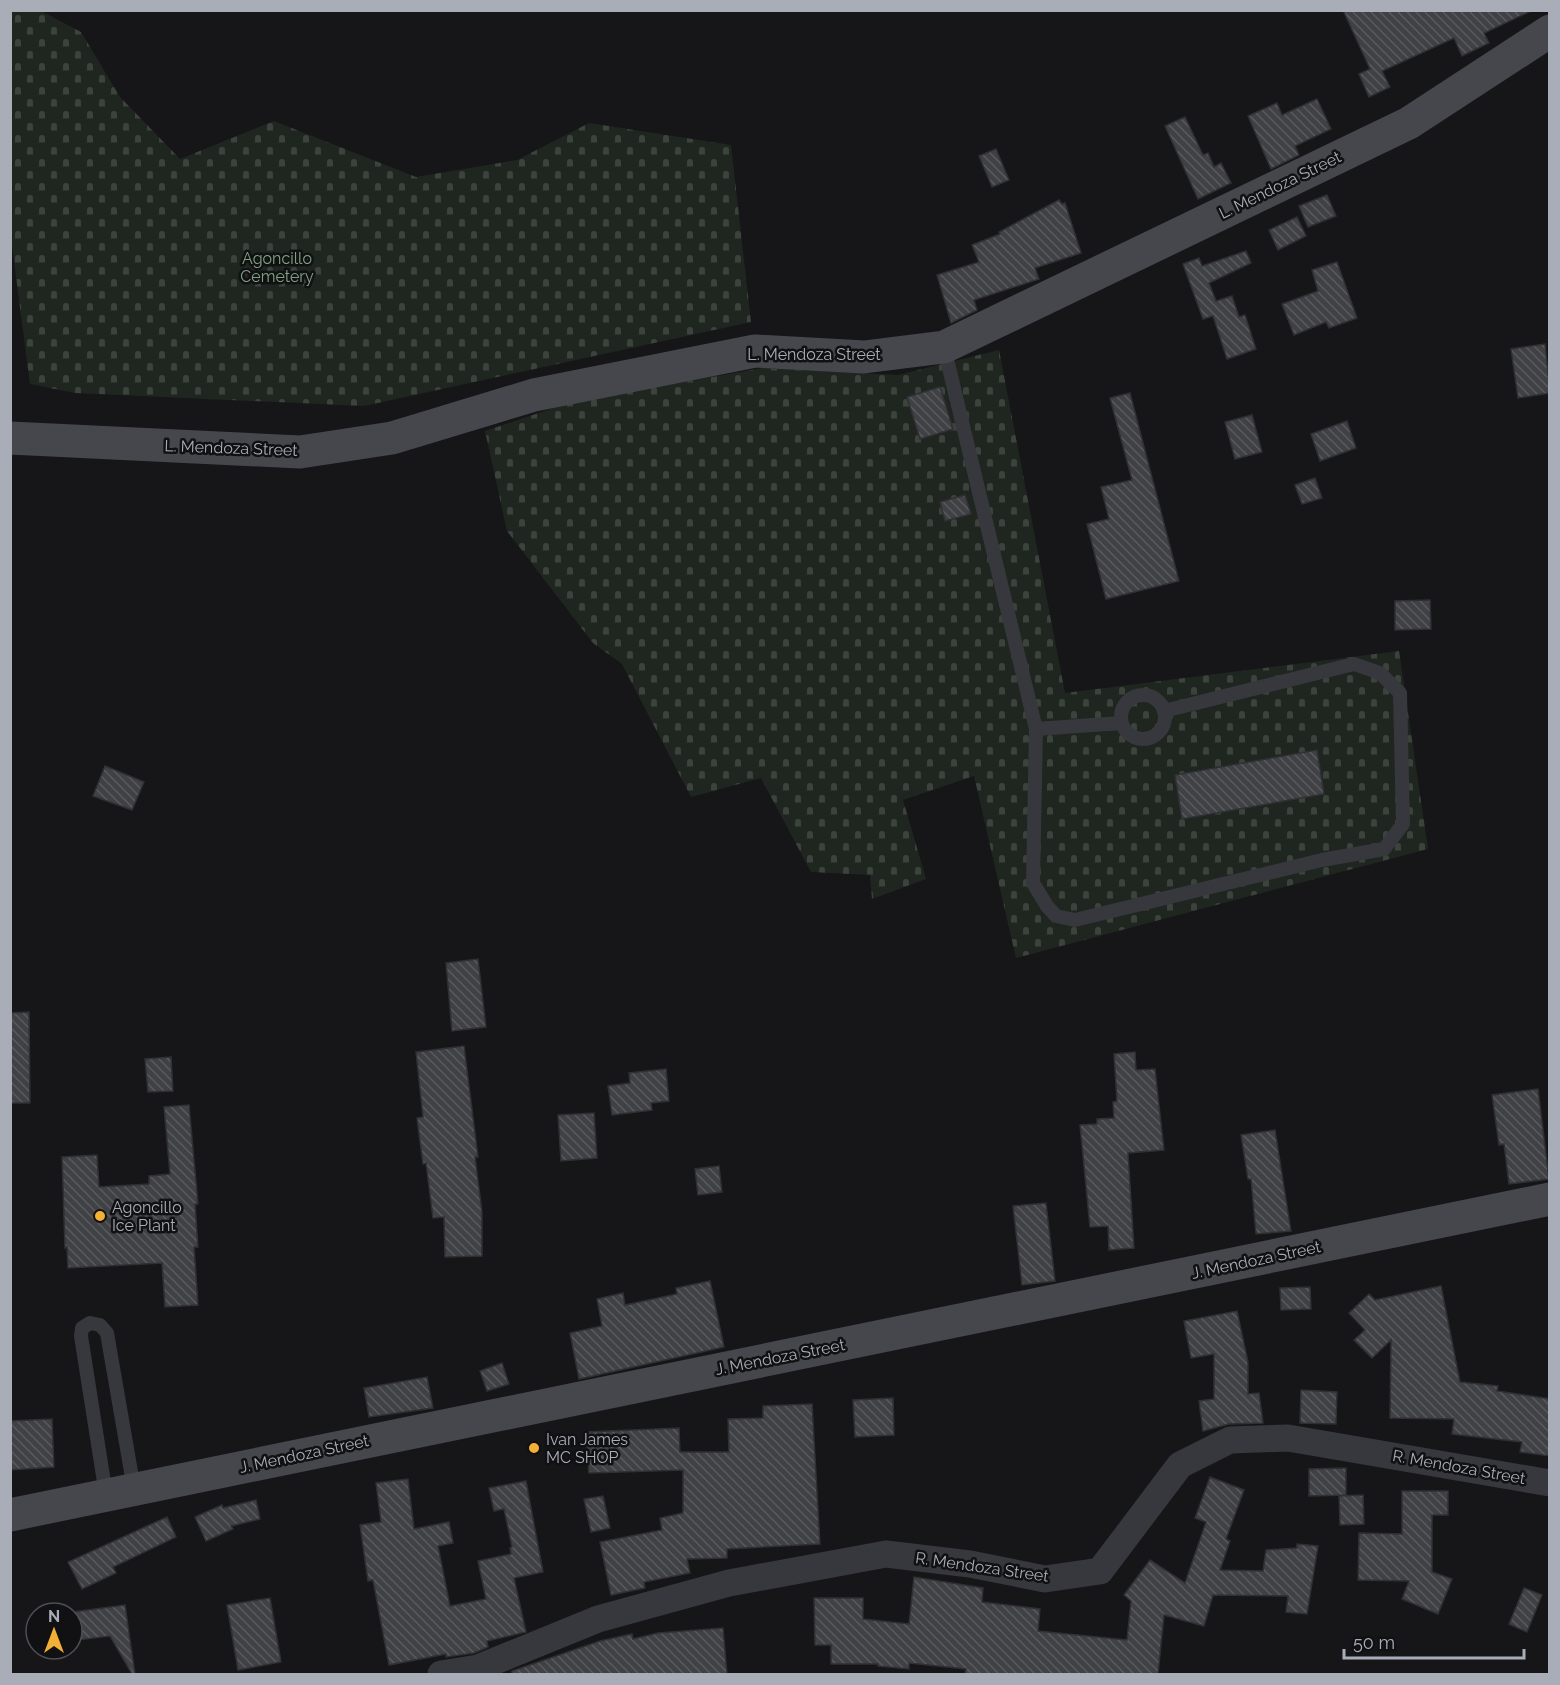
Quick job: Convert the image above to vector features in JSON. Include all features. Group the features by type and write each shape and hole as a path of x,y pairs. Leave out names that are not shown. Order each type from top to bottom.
{"street":[{"name":"L. Mendoza Street","path":"10,438 300,452 392,438 534,395 755,351 864,357 944,347 1409,123 1550,31"},
{"name":"J. Mendoza Street","path":"10,1515 1550,1199"},
{"name":"R. Mendoza Street","path":"441,1674 478,1668 598,1618 729,1583 886,1554 970,1564 1046,1579 1100,1571 1180,1465 1230,1440 1288,1438 1550,1483"}],"lane":[{"path":"944,347 1036,729 1033,883 1056,916 1075,921 1322,860 1384,849 1403,824 1400,693 1380,673 1354,664 1164,711"},
{"path":"1143,694 1157,699 1164,711 1164,724 1155,736 1142,739 1128,734 1121,723 1121,709 1130,698 1143,694"},
{"path":"1036,729 1121,723"},
{"path":"90,1323 100,1325 107,1333 120,1492 81,1336 82,1328 90,1323"}],"green space":[{"name":"Agoncillo Cemetery","path":"41,11 81,32 120,97 180,159 274,121 416,177 517,160 589,123 731,145 751,322 364,406 75,393 30,384 11,238 10,12"},
{"path":"999,350 1065,693 1399,651 1428,849 1016,958 974,776 903,800 926,879 872,899 870,875 811,872 761,778 691,797 622,664 593,643 507,531 485,431 575,401 763,368 898,375"}],"building":[{"path":"1343,10 1533,10 1484,33 1489,43 1462,56 1454,38 1382,71 1390,87 1369,97 1359,74 1370,69"},
{"path":"1317,99 1331,129 1295,146 1299,155 1271,169 1248,116 1277,103 1282,115"},
{"path":"1185,117 1203,155 1208,153 1214,167 1221,163 1231,183 1198,199 1165,126"},
{"path":"996,149 1009,180 992,187 979,156"},
{"path":"1327,195 1336,216 1308,227 1299,206"},
{"path":"1059,200 1062,204 1065,203 1081,253 1035,268 1039,279 974,300 977,310 951,323 937,275 979,262 972,245 1000,234 999,232"},
{"path":"1297,217 1306,236 1278,250 1269,230"},
{"path":"1246,251 1251,263 1209,283 1216,301 1232,296 1239,317 1245,315 1256,349 1227,359 1213,316 1203,319 1183,264 1199,258 1202,266"},
{"path":"1337,262 1357,318 1329,328 1326,322 1294,335 1282,304 1318,291 1312,270"},
{"path":"1545,344 1550,393 1518,398 1511,349"},
{"path":"940,387 953,429 920,439 907,397"},
{"path":"1130,393 1179,581 1106,599 1087,524 1109,519 1101,487 1132,480 1110,398"},
{"path":"1252,415 1262,452 1235,459 1225,422"},
{"path":"1347,421 1356,448 1320,461 1311,434"},
{"path":"1315,478 1322,498 1302,504 1295,485"},
{"path":"965,495 971,514 945,521 940,502"},
{"path":"1430,600 1431,629 1395,630 1395,601"},
{"path":"1317,750 1324,794 1182,819 1175,775"},
{"path":"105,766 144,782 132,810 93,796"},
{"path":"478,959 486,1027 452,1031 446,963"},
{"path":"29,1012 30,1103 10,1103 10,1013"},
{"path":"464,1046 478,1157 475,1157 482,1212 482,1256 445,1257 444,1217 433,1218 426,1163 423,1164 417,1118 423,1117 416,1052"},
{"path":"1135,1052 1136,1070 1155,1069 1164,1150 1128,1153 1134,1248 1109,1250 1108,1226 1090,1227 1080,1125 1097,1124 1097,1119 1114,1118 1113,1102 1117,1101 1114,1054"},
{"path":"171,1057 173,1091 148,1092 145,1059"},
{"path":"666,1069 669,1101 651,1103 652,1110 612,1115 608,1086 630,1083 629,1073"},
{"path":"1538,1089 1549,1179 1509,1184 1504,1144 1499,1145 1492,1095"},
{"path":"189,1105 198,1204 195,1204 198,1247 194,1247 198,1305 165,1307 162,1263 68,1268 67,1247 65,1248 62,1157 97,1155 99,1187 149,1184 149,1176 170,1174 164,1107"},
{"path":"594,1113 597,1158 561,1161 558,1115"},
{"path":"1275,1130 1291,1231 1256,1234 1251,1179 1248,1179 1241,1135"},
{"path":"719,1166 722,1192 698,1195 695,1169"},
{"path":"1046,1203 1055,1281 1022,1285 1013,1206"},
{"path":"710,1281 724,1347 579,1379 570,1333 602,1326 597,1299 623,1293 625,1305 677,1294 676,1288"},
{"path":"1441,1286 1460,1382 1498,1386 1497,1391 1550,1399 1550,1456 1520,1452 1522,1442 1452,1434 1454,1419 1390,1418 1391,1340 1372,1358 1354,1340 1365,1330 1349,1313 1369,1294 1375,1300"},
{"path":"1310,1287 1311,1309 1281,1310 1280,1288"},
{"path":"1237,1311 1248,1362 1248,1394 1259,1393 1263,1423 1229,1424 1203,1431 1199,1401 1214,1399 1214,1354 1191,1358 1184,1321"},
{"path":"502,1363 509,1384 487,1391 480,1371"},
{"path":"427,1377 433,1408 369,1417 364,1388"},
{"path":"1301,1390 1337,1392 1336,1424 1300,1423"},
{"path":"893,1398 894,1435 855,1437 853,1400"},
{"path":"812,1404 820,1544 727,1549 727,1558 687,1559 690,1573 644,1582 645,1588 611,1595 600,1542 662,1530 660,1518 683,1513 683,1470 589,1473 586,1432 679,1428 680,1452 729,1452 728,1419 763,1418 763,1406"},
{"path":"52,1419 54,1467 10,1470 10,1421"},
{"path":"1346,1468 1346,1495 1309,1496 1309,1469"},
{"path":"1210,1477 1244,1490 1226,1539 1230,1541 1220,1570 1263,1571 1266,1550 1297,1548 1297,1544 1318,1546 1307,1614 1286,1612 1288,1596 1213,1595 1204,1626 1164,1615 1158,1674 965,1674 966,1669 909,1663 909,1669 878,1666 878,1664 831,1664 831,1645 815,1645 814,1598 863,1598 863,1619 909,1624 914,1577 983,1588 982,1602 1040,1609 1038,1631 1127,1640 1131,1601 1124,1595 1150,1560 1185,1583 1206,1522 1195,1518"},
{"path":"408,1479 414,1529 449,1522 453,1543 438,1546 450,1606 486,1599 478,1561 511,1554 510,1548 512,1547 504,1509 494,1511 489,1488 526,1481 543,1572 514,1578 526,1632 487,1641 488,1647 474,1653 446,1657 446,1654 389,1665 373,1580 368,1581 360,1525 381,1522 376,1483"},
{"path":"1402,1491 1448,1491 1448,1515 1432,1515 1432,1572 1452,1579 1438,1614 1402,1599 1409,1581 1358,1580 1359,1533 1402,1534"},
{"path":"1363,1495 1364,1524 1340,1525 1339,1496"},
{"path":"603,1496 610,1528 591,1532 584,1499"},
{"path":"256,1500 260,1519 231,1526 233,1529 206,1541 195,1517 222,1505 223,1508"},
{"path":"167,1517 176,1537 113,1567 116,1573 82,1589 68,1562"},
{"path":"1524,1588 1542,1595 1527,1632 1509,1624"},
{"path":"270,1598 281,1662 238,1670 227,1605"},
{"path":"125,1605 135,1674 132,1674 110,1636 84,1639 84,1611"},
{"path":"723,1628 727,1674 512,1674 512,1671 600,1641 632,1634 633,1639 658,1633"}],"place":[{"name":"Agoncillo Ice Plant","path":"100,1216"},
{"name":"Ivan James MC SHOP","path":"534,1448"}]}
